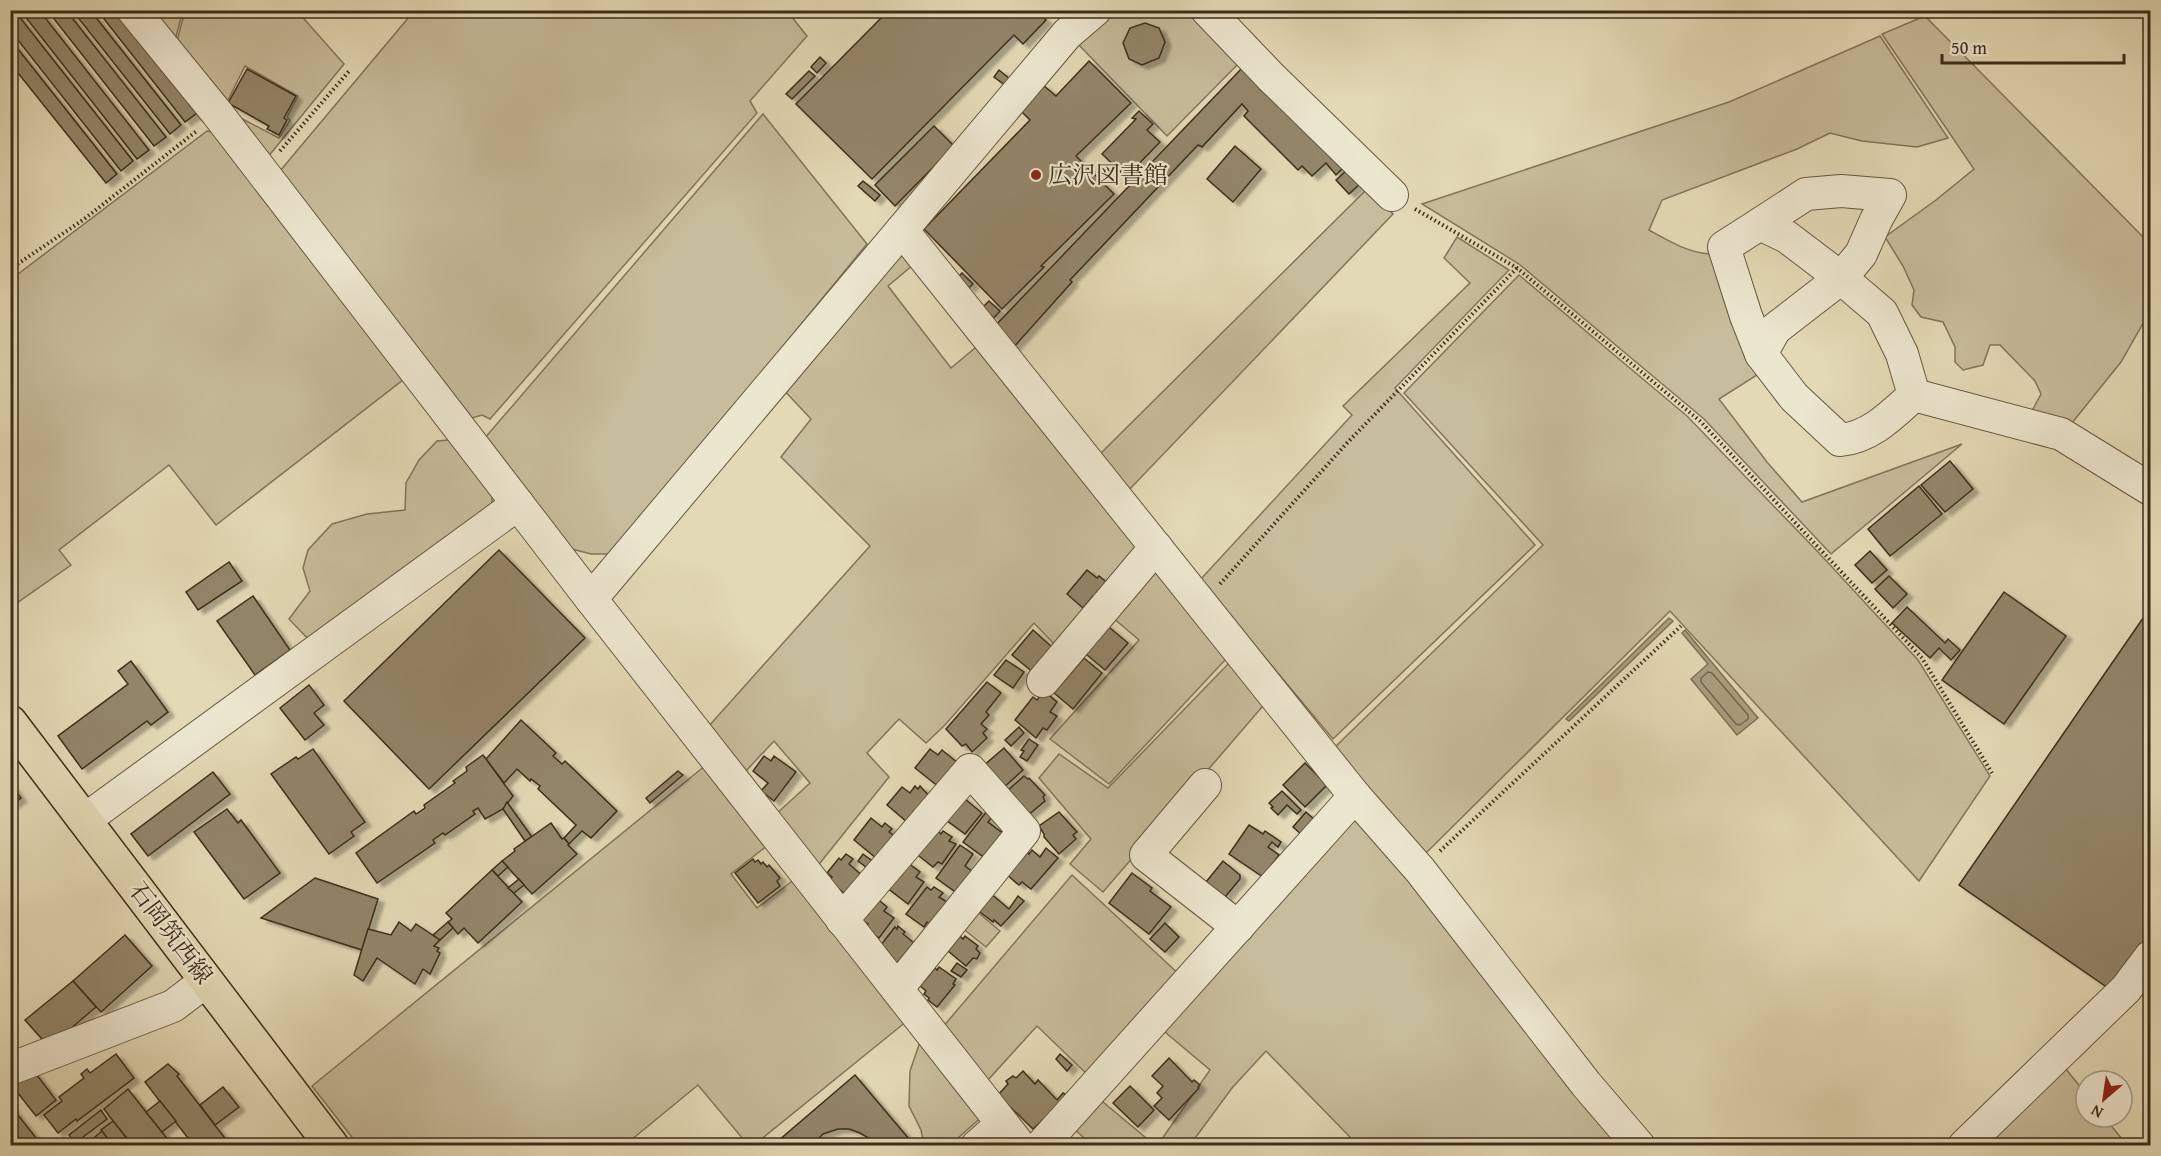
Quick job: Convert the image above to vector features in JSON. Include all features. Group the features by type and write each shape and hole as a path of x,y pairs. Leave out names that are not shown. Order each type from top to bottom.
{"main road":[{"name":"石岡筑西線","path":"10,722 86,819 332,1146"}],"street":[{"path":"134,10 1011,1135 977,1146"},
{"path":"591,598 1067,34 1095,10"},
{"path":"1207,10 1271,77 1392,195"},
{"path":"1761,354 1775,329 1841,278 1861,254 1890,195 1842,191 1806,194 1724,247 1761,354 1794,397 1840,440 1854,439 1885,421 1914,395"},
{"path":"1760,224 1787,237 1882,313 1902,354 1914,395"},
{"path":"902,230 1355,796 1420,870 1586,1084 1639,1146"},
{"path":"1914,395 2061,434 2151,489"},
{"path":"86,819 518,504"},
{"path":"1043,681 1156,547"},
{"path":"842,920 970,770 1024,831 897,989"},
{"path":"1205,785 1146,855 1238,927"},
{"path":"1041,1146 1355,796"},
{"path":"1964,1146 2126,989 2151,957"},
{"path":"10,1069 173,1006 206,981"}],"path":[{"path":"262,172 350,70"},
{"path":"10,269 83,220 218,115"},
{"path":"1392,195 1517,268 1700,421 1922,658 1992,772"},
{"path":"1202,604 1347,443 1517,268"},
{"path":"1420,870 1681,626"}],"shaded area":[{"path":"152,11 183,11 175,40"},
{"path":"185,11 297,11 344,64 267,158 231,113 279,138 290,120 287,117 298,96 245,66 224,108 175,48"},
{"path":"414,11 787,11 807,36 750,101 757,113 490,419 482,415 472,418 280,171"},
{"path":"1110,11 1193,11 1240,62 1167,136 1077,43"},
{"path":"1925,16 2150,244 2150,311 2121,362 2072,423 2032,411 2041,394 2035,381 2000,345 1990,345 1983,365 1963,370 1955,362 1955,347 1943,322 1921,317 1912,305 1914,290 1903,266 1885,237 1974,169 1882,34"},
{"path":"1880,36 1948,138 1917,147 1862,141 1830,133 1797,149 1662,200 1649,230 1686,249 1710,254 1757,375 1719,399 1767,462 1802,502 1962,444 1831,554 1704,419 1519,264 1422,204 1729,102"},
{"path":"763,114 867,244 612,554 591,554 572,549 484,439"},
{"path":"207,131 217,133 408,376 216,525 169,465 59,550 71,565 11,607 10,265 18,274"},
{"path":"1369,187 1393,214 1128,491 1096,458"},
{"path":"1457,237 1509,270 1395,388 1535,545 1333,739 1200,580 1352,415 1343,406 1470,283 1444,258"},
{"path":"900,244 914,264 888,286 951,368 981,343 1142,548 1059,649 1034,623 945,725 926,743 899,719 867,753 889,777 816,868 774,816 810,783 774,741 745,772 708,727 870,546 781,457 811,419 781,387"},
{"path":"1519,275 1687,416 1918,660 1990,776 1919,881 1670,611 1422,857 1335,747 1543,545 1404,393"},
{"path":"459,439 492,490 492,505 311,642 289,619 310,591 303,568 308,550 332,524 367,514 405,510 406,483 419,460 437,441"},
{"path":"1154,563 1226,659 1109,784 1050,739 1139,640 1112,617"},
{"path":"1231,661 1268,700 1103,892 1070,864 1091,839 1039,778 1059,754 1108,788"},
{"path":"706,765 768,845 731,874 757,908 795,879 907,1021 754,1145 748,1145 698,1085 625,1145 358,1145 312,1086"},
{"path":"1354,808 1622,1145 1343,1145 1350,1137 1266,1051 1232,1088 1190,1145 1157,1146 1210,1070 1159,1027"},
{"path":"1072,875 1181,976 1090,1077 1037,1026 987,1081 942,1028"},
{"path":"975,910 1000,931 986,947 961,927"},
{"path":"920,1042 985,1114 950,1145 924,1145 921,1130 909,1106 910,1071"},
{"path":"2062,1064 2074,1079 2074,1129 2114,1129 2127,1145 1975,1146"},
{"path":"1097,1097 1146,1138 1141,1145 1092,1145 1073,1128"}],"water":[{"path":"1669,618 1673,621 1569,721 1566,719"},
{"path":"1685,630 1758,718 1737,735 1691,679 1708,664 1682,633"}],"building":[{"path":"10,10 14,10 133,161 121,171 10,30"},
{"path":"20,10 39,10 149,150 137,159"},
{"path":"47,10 66,10 166,137 154,146"},
{"path":"72,10 90,10 181,125 170,134"},
{"path":"97,10 116,10 197,113 185,122"},
{"path":"889,10 1040,10 1038,13 1046,20 1023,44 1014,35 872,179 796,104"},
{"path":"1145,23 1159,28 1165,42 1159,58 1142,65 1129,59 1123,43 1130,28"},
{"path":"10,39 117,174 106,183 10,63"},
{"path":"820,57 826,63 817,73 811,67"},
{"name":"広沢図書館","path":"1089,61 1131,103 1076,156 1114,194 1041,266 1044,267 1002,309 924,229 1030,120 1019,109 1043,85 1056,96"},
{"path":"1243,67 1344,167 1336,175 1326,163 1312,176 1302,166 1298,170 1244,116 1248,111 1242,104 1202,147 1198,145 1070,280 1072,282 1013,348 993,328"},
{"path":"247,69 296,96 284,118 287,120 279,135 267,129 269,126 228,103"},
{"path":"999,70 1010,79 1005,85 994,77"},
{"path":"809,71 815,76 792,99 786,94"},
{"path":"1139,111 1153,124 1147,130 1160,142 1126,177 1102,154 1136,119 1132,118"},
{"path":"934,126 954,146 895,206 875,185"},
{"path":"1235,146 1261,169 1233,202 1207,179"},
{"path":"1347,170 1360,184 1349,194 1336,180"},
{"path":"863,181 880,195 875,201 858,186"},
{"path":"962,273 973,284 969,288 958,277"},
{"path":"989,301 1000,311 994,318 982,308"},
{"path":"1950,461 1973,489 1945,512 1921,485"},
{"path":"1919,486 1942,514 1890,556 1868,529"},
{"path":"499,550 585,638 429,789 344,701"},
{"path":"1870,551 1887,570 1872,583 1855,565"},
{"path":"229,562 242,581 198,610 186,592"},
{"path":"1087,570 1110,585 1096,598 1093,596 1083,608 1067,594"},
{"path":"1889,576 1907,594 1893,608 1875,589"},
{"path":"2004,592 2066,636 2004,724 1942,680"},
{"path":"253,596 290,650 255,675 217,621"},
{"path":"1907,607 1945,643 1948,639 1960,650 1951,660 1939,648 1930,658 1892,623"},
{"path":"2150,608 2150,932 2111,990 1959,885"},
{"path":"1104,623 1128,643 1105,670 1081,650"},
{"path":"1033,630 1054,649 1034,673 1012,655"},
{"path":"1084,658 1102,673 1073,709 1054,693"},
{"path":"1006,660 1024,672 1013,688 994,675"},
{"path":"131,661 168,712 151,725 147,721 82,769 58,736 128,684 118,671"},
{"path":"987,682 1001,693 986,712 989,715 981,724 987,729 983,733 987,738 972,752 966,744 962,746 946,729"},
{"path":"309,685 324,705 314,713 324,725 305,740 280,708"},
{"path":"1044,691 1057,702 1050,712 1057,716 1047,730 1043,728 1036,738 1015,720 1033,697 1037,700"},
{"path":"521,720 556,753 553,756 562,764 565,761 617,811 591,838 582,831 569,844 564,838 576,825 538,789 540,786 531,779 530,781 517,769 504,783 486,759"},
{"path":"1019,727 1024,733 1011,746 1005,740"},
{"path":"1029,739 1038,745 1027,761 1020,757 1024,751 1021,750"},
{"path":"1004,748 1023,770 1002,789 982,767"},
{"path":"313,749 365,822 351,832 354,836 329,854 271,774 296,757 298,759"},
{"path":"930,749 938,755 942,750 958,763 939,787 915,768"},
{"path":"483,755 513,796 503,809 485,819 478,808 473,811 475,814 445,835 443,833 433,840 435,843 377,883 356,853 414,811 416,814 425,808 424,805 455,783 453,781 467,771 466,767"},
{"path":"764,756 771,761 774,756 796,772 774,801 761,791 768,783 753,771"},
{"path":"1305,763 1327,785 1305,807 1283,785"},
{"path":"678,771 683,775 650,803 646,798"},
{"path":"213,772 230,794 148,856 131,834"},
{"path":"1024,776 1029,778 1045,795 1043,797 1045,801 1027,816 1005,793"},
{"path":"10,783 21,798 10,806"},
{"path":"915,786 918,789 920,786 931,798 907,822 887,805 902,787 910,793"},
{"path":"1282,791 1301,810 1297,814 1287,805 1278,815 1271,808 1273,807 1269,803"},
{"path":"959,794 982,813 965,834 942,817"},
{"path":"507,802 532,837 525,841 503,809"},
{"path":"990,807 997,811 988,822 1008,837 989,861 963,842"},
{"path":"227,809 238,823 241,820 280,873 244,899 194,832"},
{"path":"1059,812 1077,832 1073,835 1076,839 1059,854 1044,837 1039,826"},
{"path":"1306,812 1316,821 1303,836 1293,827"},
{"path":"871,818 882,827 885,823 892,829 889,832 895,836 876,858 854,840"},
{"path":"551,823 562,839 564,838 577,854 532,894 502,861 515,851 514,849"},
{"path":"1249,825 1263,834 1265,831 1281,842 1278,847 1272,842 1268,847 1279,855 1263,877 1229,854"},
{"path":"934,828 941,834 943,831 952,837 949,841 956,844 942,864 938,862 933,867 914,852"},
{"path":"960,845 973,854 965,866 977,875 961,896 936,878"},
{"path":"1046,848 1058,858 1031,889 1022,882 1019,885 1006,874 1027,851 1029,854 1032,850 1040,857"},
{"path":"846,854 853,859 849,864 864,877 849,897 829,881 832,877 827,873 839,858 841,860"},
{"path":"863,854 875,863 870,870 858,861"},
{"path":"753,859 755,862 758,860 761,864 763,862 767,867 769,865 780,878 777,881 780,886 758,903 735,873"},
{"path":"904,860 920,872 916,877 924,882 908,904 886,887"},
{"path":"502,861 508,867 498,876 492,870"},
{"path":"1223,861 1240,875 1240,879 1221,902 1202,887"},
{"path":"492,870 522,902 478,943 464,928 458,934 448,922 452,919 446,913"},
{"path":"1132,873 1152,888 1150,891 1171,907 1149,934 1109,903"},
{"path":"315,878 378,899 362,950 261,918"},
{"path":"519,879 524,885 514,893 508,888"},
{"path":"927,887 931,890 934,887 943,893 939,897 947,902 930,924 927,922 924,927 906,914"},
{"path":"989,892 1009,909 1018,896 1024,901 1001,926 980,912"},
{"path":"879,900 887,907 884,911 894,918 879,938 865,928 868,924 862,920"},
{"path":"399,922 411,931 416,924 440,940 434,946 439,948 437,951 440,953 430,974 423,969 415,984 377,958 363,981 354,975 368,929 391,935"},
{"path":"448,922 453,928 440,940 433,935"},
{"path":"1165,923 1179,937 1165,952 1150,939"},
{"path":"898,926 905,932 903,934 914,943 897,963 885,954 887,950 881,945"},
{"path":"125,935 152,966 101,1012 73,981"},
{"path":"960,936 963,939 965,936 978,946 976,949 980,953 977,959 973,958 966,966 948,951"},
{"path":"957,963 967,970 961,977 951,971"},
{"path":"939,967 956,979 953,984 955,985 937,1007 928,1000 929,998 924,994 926,991 920,986 935,968 937,970"},
{"path":"73,981 96,1007 49,1047 25,1020"},
{"path":"116,1054 134,1078 58,1133 44,1115 62,1101 59,1097 84,1078 81,1074 87,1069 90,1073"},
{"path":"1060,1054 1072,1065 1067,1071 1056,1059"},
{"path":"1169,1058 1192,1082 1194,1080 1200,1085 1169,1120 1154,1106 1162,1098 1157,1093 1163,1086 1152,1076"},
{"path":"168,1064 179,1074 177,1076 231,1146 194,1146 145,1082"},
{"path":"30,1066 56,1100 36,1116 10,1083"},
{"path":"1023,1071 1035,1084 1038,1080 1057,1100 1063,1093 1068,1096 1033,1129 998,1095 1008,1084 1006,1081 1013,1076 1016,1078"},
{"path":"855,1075 915,1146 874,1146 872,1140 860,1133 849,1129 838,1129 823,1134 820,1137 819,1146 781,1146 778,1141"},
{"path":"1130,1086 1154,1110 1138,1127 1113,1103"},
{"path":"223,1087 239,1107 215,1125 200,1105"},
{"path":"128,1089 173,1146 133,1146 113,1121 104,1109"},
{"path":"160,1101 176,1121 162,1132 146,1112"},
{"path":"10,1105 40,1143 43,1141 46,1146 10,1146"},
{"path":"101,1110 107,1119 75,1143 69,1135"},
{"path":"113,1121 133,1146 113,1146 101,1130"},
{"path":"102,1131 113,1146 84,1146"}],"place":[{"name":"広沢図書館","path":"1036,175"}]}
